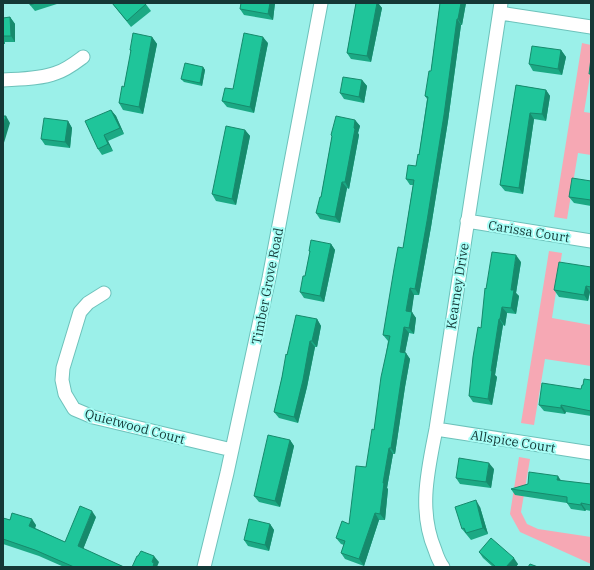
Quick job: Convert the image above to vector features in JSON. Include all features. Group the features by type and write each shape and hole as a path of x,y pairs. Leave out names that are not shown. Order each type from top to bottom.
{"street":[{"name":"Timber Grove Road","path":"204,567 232,450 269,278 321,3"},
{"path":"500,8 591,28"},
{"name":"Kearney Drive","path":"443,567 439,562 426,523 425,500 427,477 436,428 500,8"},
{"path":"3,80 55,74 68,68 83,57"},
{"name":"Carissa Court","path":"467,221 591,241"},
{"name":"Quietwood Court","path":"104,293 88,303 80,312 63,368 62,380 65,394 74,408 93,417 232,450"},
{"name":"Allspice Court","path":"436,428 591,453"}],"shaded area":[{"path":"582,43 591,45 591,70 584,112 591,113 591,155 578,153 567,219 554,217"},
{"path":"549,251 562,253 552,318 591,325 591,366 545,359 534,425 521,423"},
{"path":"519,457 530,459 521,512 527,524 538,529 591,537 591,564 520,532 510,514"}],"building":[{"path":"112,3 145,3 146,4 127,21"},
{"path":"241,3 270,3 268,14 240,9"},
{"path":"356,3 377,3 367,56 347,53"},
{"path":"440,3 461,3 457,19 444,115 415,289 410,288 406,311 412,312 409,328 404,327 400,352 406,353 391,448 389,448 383,483 380,514 375,513 359,559 341,553 345,541 336,538 342,521 349,524 356,466 366,467 372,429 374,430 381,377 390,336 383,335 398,247 403,248 414,180 406,179 408,165 416,166 418,154 419,155 428,97 425,96 429,71 431,71"},
{"path":"10,17 11,36 3,36 3,18"},
{"path":"133,33 152,37 139,107 119,103 122,86 124,87"},
{"path":"244,33 263,37 250,107 222,101 225,88 233,89"},
{"path":"532,46 561,50 558,69 529,64"},
{"path":"591,58 591,74 589,74"},
{"path":"185,63 203,67 200,83 181,79"},
{"path":"343,77 362,80 359,97 340,93"},
{"path":"516,85 546,90 542,114 530,113 519,188 500,185"},
{"path":"111,110 120,128 104,135 108,144 98,149 85,121"},
{"path":"3,116 6,116 3,126"},
{"path":"336,116 355,120 355,129 345,182 342,182 335,217 316,213 321,197 331,135"},
{"path":"44,118 68,121 65,142 41,139"},
{"path":"226,126 245,130 232,199 212,194"},
{"path":"572,178 591,181 591,200 569,197"},
{"path":"311,240 331,244 320,296 300,292 303,276 305,276"},
{"path":"492,252 516,255 511,290 514,290 511,308 502,307 491,371 488,399 469,396 473,357 478,327 481,328 485,288 486,289"},
{"path":"559,262 591,267 591,287 586,286 584,295 554,290"},
{"path":"296,315 317,319 312,341 310,341 294,417 274,412"},
{"path":"584,379 591,380 591,411 561,405 561,408 539,405 542,383 581,389"},
{"path":"268,435 290,440 275,501 254,496"},
{"path":"459,458 489,463 486,482 456,478"},
{"path":"529,472 558,476 557,480 591,484 591,505 567,503 567,497 511,489 528,484"},
{"path":"476,500 483,528 466,533 464,528 462,529 455,507"},
{"path":"80,506 92,511 78,546 124,567 74,567 35,550 3,539 3,518 10,520 12,513 32,519 29,526 65,542"},
{"path":"249,519 270,524 265,545 244,540"},
{"path":"491,538 514,558 506,567 496,567 479,552"},
{"path":"141,551 154,556 152,562 154,563 153,567 132,567"},
{"path":"530,564 538,567 528,567"}]}
